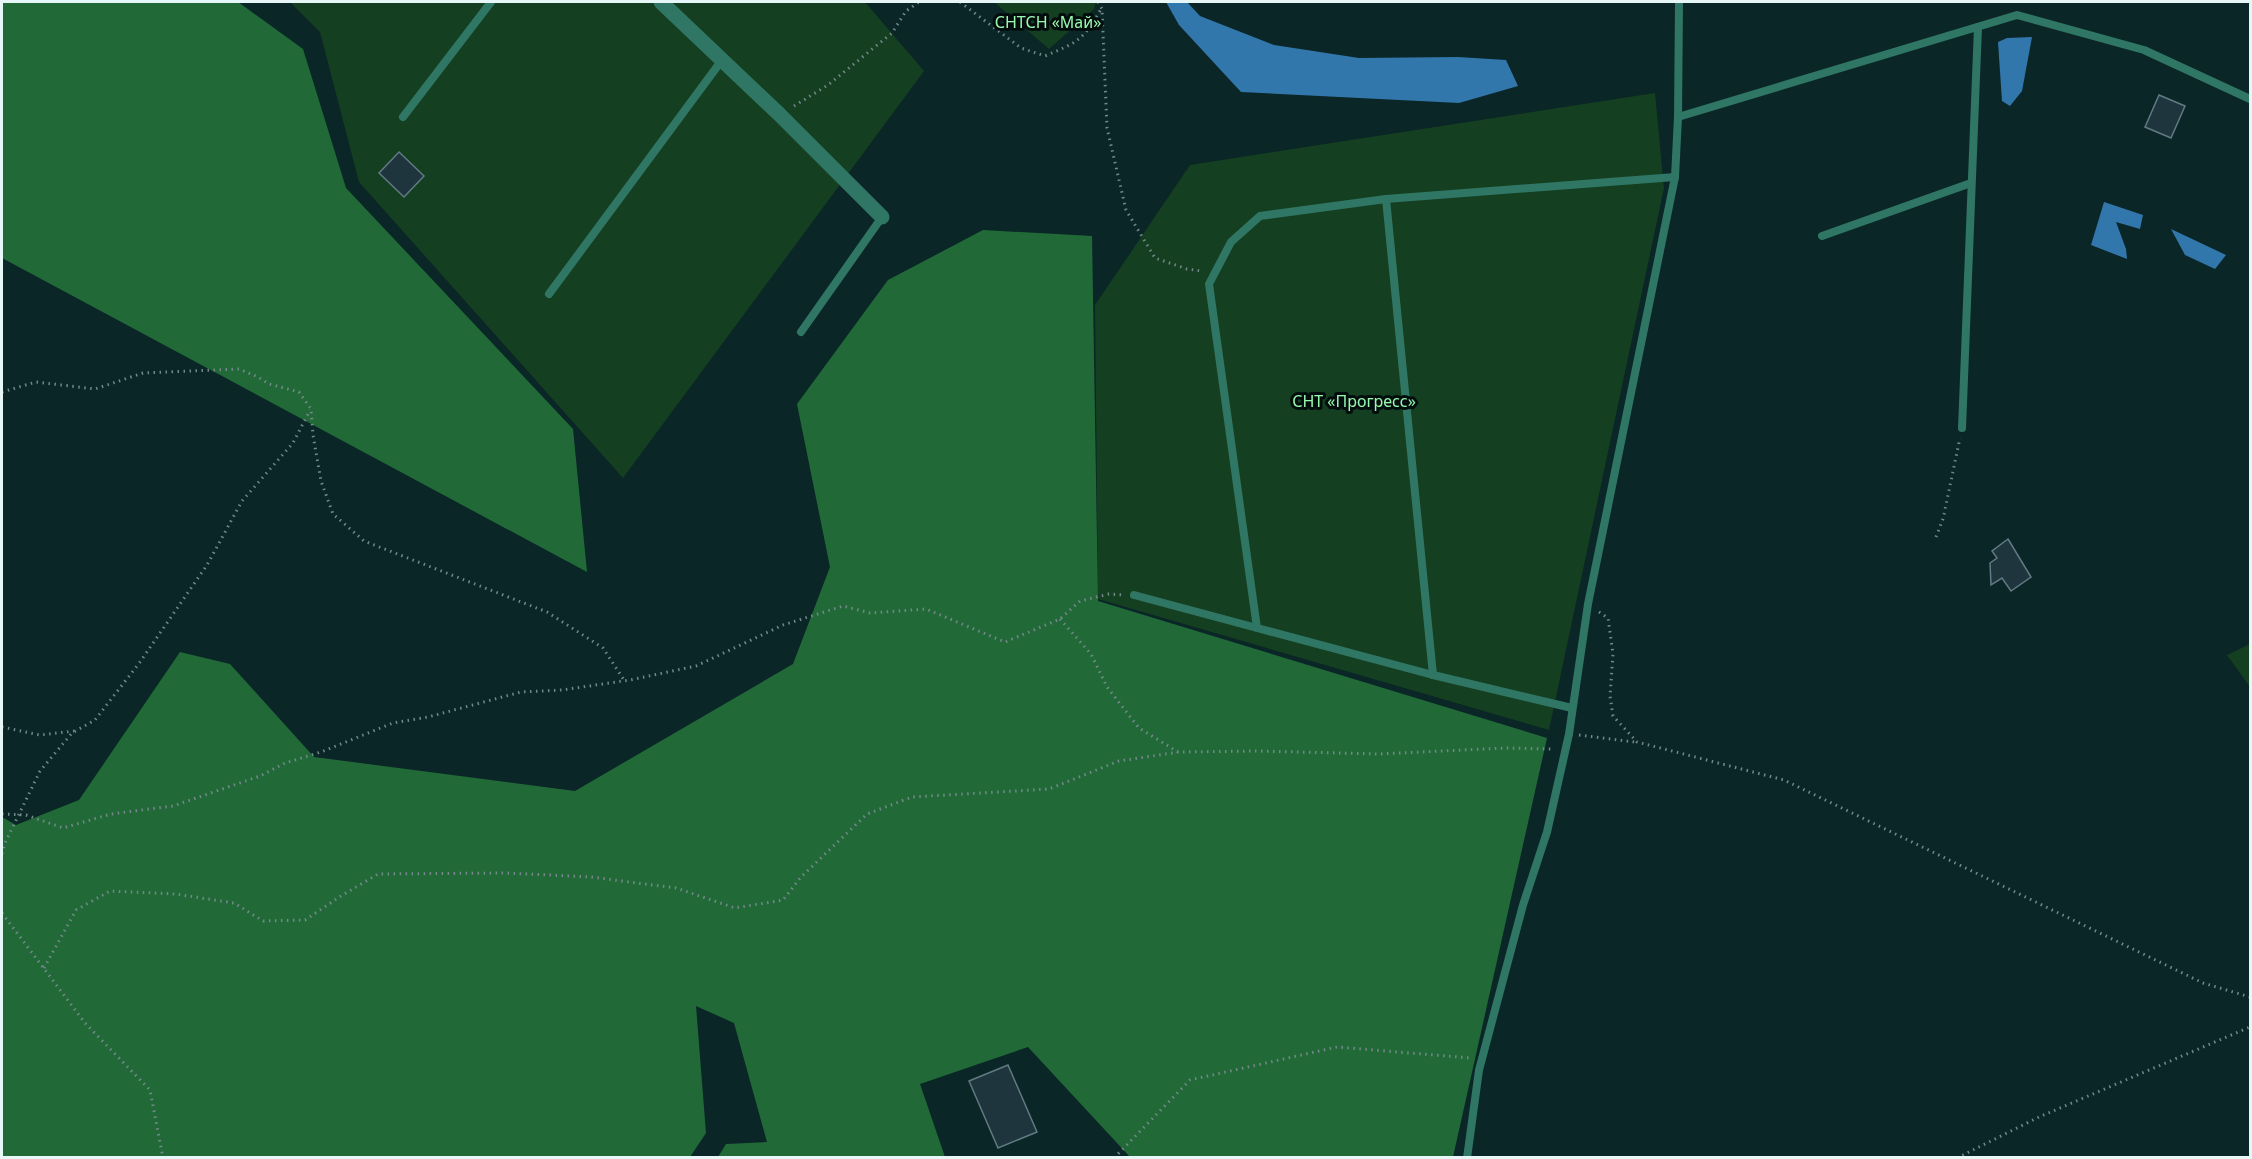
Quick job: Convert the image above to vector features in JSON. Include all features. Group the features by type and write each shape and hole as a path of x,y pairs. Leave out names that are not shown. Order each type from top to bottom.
{"street":[{"path":"660,2 882,217"}],"lane":[{"path":"403,117 491,2"},
{"path":"1467,1158 1479,1070 1523,905 1546,832 1569,734 1588,604 1675,177 1679,2"},
{"path":"1678,117 2017,15 2144,50 2250,99"},
{"path":"1962,428 1978,27"},
{"path":"549,294 722,60"},
{"path":"1257,628 1209,284 1231,242 1260,216 1386,199 1675,177"},
{"path":"1822,236 1971,183"},
{"path":"1386,199 1433,675"},
{"path":"801,332 882,217"},
{"path":"1134,595 1433,675 1572,708"}],"path":[{"path":"780,116 828,85 891,33 906,11 919,2"},
{"path":"960,2 1021,48 1044,56 1071,45 1089,31 1102,9"},
{"path":"1098,2 1102,9 1107,128 1126,210 1155,258 1187,269 1215,272"},
{"path":"2,392 36,382 95,388 124,381 143,373 239,369 269,384 299,392 311,409 321,481 333,514 364,541 547,612 603,648 624,681"},
{"path":"2,854 5,843 40,771 76,730 94,720 140,662 207,566 242,501 293,443 311,409"},
{"path":"1936,537 1943,519 1962,428"},
{"path":"2,814 20,814 63,828 111,814 173,806 260,776 285,763 321,752 393,723 428,717 520,692 562,690 624,681 696,666 783,625 843,606 870,613 926,609 1005,642 1060,619 1080,601 1109,594 1134,595"},
{"path":"1588,604 1608,618 1613,654 1610,696 1613,716 1637,742"},
{"path":"1060,619 1091,654 1107,687 1140,728 1179,752"},
{"path":"2,727 40,735 76,730"},
{"path":"1569,734 1637,742 1784,780 2204,983 2250,997"},
{"path":"44,968 76,910 110,891 175,894 234,903 263,921 305,920 378,874 506,873 591,877 676,888 735,908 783,900 801,877 867,814 912,797 1049,789 1119,761 1179,752 1379,754 1506,748 1564,750"},
{"path":"2,914 86,1023 150,1090 163,1158"},
{"path":"1957,1158 2039,1117 2250,1027"},
{"path":"1114,1158 1190,1080 1337,1047 1475,1058"}],"green space":[{"path":"2,2 238,2 303,49 346,188 573,429 587,572 2,258"},
{"path":"290,2 865,2 924,71 623,478 359,182 320,32"},
{"name":"СНТСН «Май»","path":"994,2 1096,2 1094,9 1049,49"},
{"name":"СНТ «Прогресс»","path":"1655,93 1664,188 1549,730 1098,599 1095,305 1190,165"},
{"path":"983,230 1092,236 1098,601 1547,738 1453,1157 1130,1157 1028,1047 920,1084 945,1157 718,1157 726,1144 767,1142 734,1023 696,1006 706,1133 690,1157 2,1157 2,817 16,825 79,800 180,652 230,664 314,757 575,791 793,664 830,567 797,404 888,280"},
{"path":"2250,644 2250,687 2227,655"}],"water":[{"path":"1166,2 1187,2 1200,16 1274,45 1359,58 1458,57 1506,60 1518,86 1459,103 1241,92 1179,25"},
{"path":"2032,37 2022,91 2010,106 2002,101 1998,42 2007,38"},
{"path":"2104,202 2143,215 2140,229 2116,222 2126,249 2127,259 2091,245"},
{"path":"2171,229 2226,255 2215,269 2185,255"}],"building":[{"path":"2159,95 2185,106 2171,138 2145,127"},
{"path":"399,152 424,176 404,197 379,173"},
{"path":"2008,539 2031,577 2011,591 2002,578 1991,585 1990,563 1997,558 1992,551"},
{"path":"1008,1065 1037,1132 998,1148 969,1081"}]}
